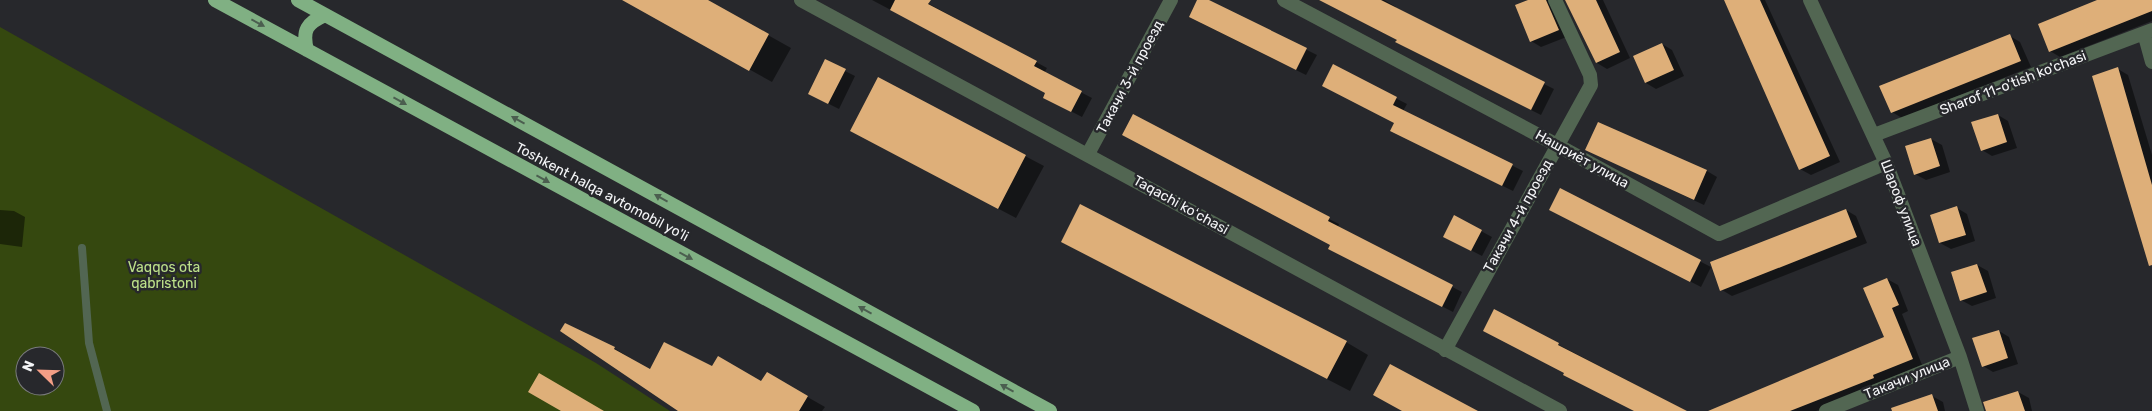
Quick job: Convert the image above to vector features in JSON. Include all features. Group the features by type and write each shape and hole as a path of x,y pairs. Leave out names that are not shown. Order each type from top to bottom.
{"highway":[{"name":"Toshkent halqa avtomobil yo'li","path":"215,0 973,411"},
{"name":"Toshkent halqa avtomobil yo'li","path":"298,0 1050,411"},
{"path":"307,50 304,38 307,28 315,20 325,15"}],"street":[{"name":"Taqachi koʻchasi","path":"801,0 1560,411"},
{"name":"Такачи 3-й проезд","path":"1088,154 1171,0"},
{"name":"Нашриёт улица","path":"1284,0 1557,145 1719,234 1886,163"},
{"name":"Такачи 4-й проезд","path":"1445,350 1592,81 1555,0"},
{"name":"Шароф улица","path":"1810,0 1886,163 1960,357 1977,411"},
{"name":"Sharof 11-o'tish ko'chasi","path":"1874,135 2148,32"},
{"path":"2148,32 2152,62"},
{"name":"Такачи улица","path":"1826,411 1960,357"}],"lane":[{"path":"82,248 89,343 106,411"}],"green space":[{"name":"Vaqqos ota qabristoni","path":"0,27 596,363 670,411 0,411"}],"building":[{"path":"622,0 708,0 769,34 749,71"},
{"path":"895,0 931,0 928,4 1037,61 1034,66 1082,91 1071,112 1043,98 1045,93 890,10"},
{"path":"1197,0 1209,0 1307,48 1296,70 1189,17"},
{"path":"1319,0 1381,0 1545,82 1531,110 1395,42 1397,40"},
{"path":"1528,0 1546,0 1559,30 1530,42 1515,5"},
{"path":"1565,0 1596,0 1620,52 1596,63"},
{"path":"1724,0 1760,0 1830,156 1799,170"},
{"path":"2097,0 2152,0 2152,11 2049,52 2038,24"},
{"path":"2010,34 2021,61 1891,113 1879,86"},
{"path":"1662,43 1674,70 1645,83 1633,56"},
{"path":"825,59 846,69 828,104 808,94"},
{"path":"1333,64 1397,97 1393,105 1513,164 1502,186 1390,131 1394,123 1322,86"},
{"path":"2118,67 2152,185 2152,265 2149,266 2092,76"},
{"path":"878,77 1026,155 998,209 850,131"},
{"path":"1133,114 1330,217 1328,221 1453,285 1442,307 1328,249 1330,245 1122,135"},
{"path":"1998,114 2007,142 1981,151 1971,122"},
{"path":"1598,122 1707,170 1694,200 1585,150"},
{"path":"1931,138 1940,166 1914,175 1905,146"},
{"path":"1560,188 1701,260 1690,282 1549,210"},
{"path":"1080,204 1347,341 1327,379 1061,242"},
{"path":"1957,206 1966,235 1939,243 1930,215"},
{"path":"1846,209 1857,237 1720,291 1710,262"},
{"path":"1454,215 1482,230 1471,251 1443,237"},
{"path":"1977,264 1987,292 1960,301 1951,272"},
{"path":"1887,278 1899,305 1892,308 1913,359 1873,375 1874,378 1790,411 1708,411 1884,337 1863,288"},
{"path":"1494,309 1559,343 1558,345 1687,411 1634,411 1563,375 1564,373 1483,331"},
{"path":"565,323 615,347 614,349 650,369 664,342 712,366 718,356 761,381 767,372 808,396 799,411 678,411 560,331"},
{"path":"1999,330 2008,358 1982,367 1972,338"},
{"path":"1390,364 1478,411 1402,411 1373,395"},
{"path":"539,373 604,411 561,411 528,392"},
{"path":"2018,391 2025,411 1986,411 1983,402"},
{"path":"1932,394 1938,411 1892,411 1891,408"}]}
